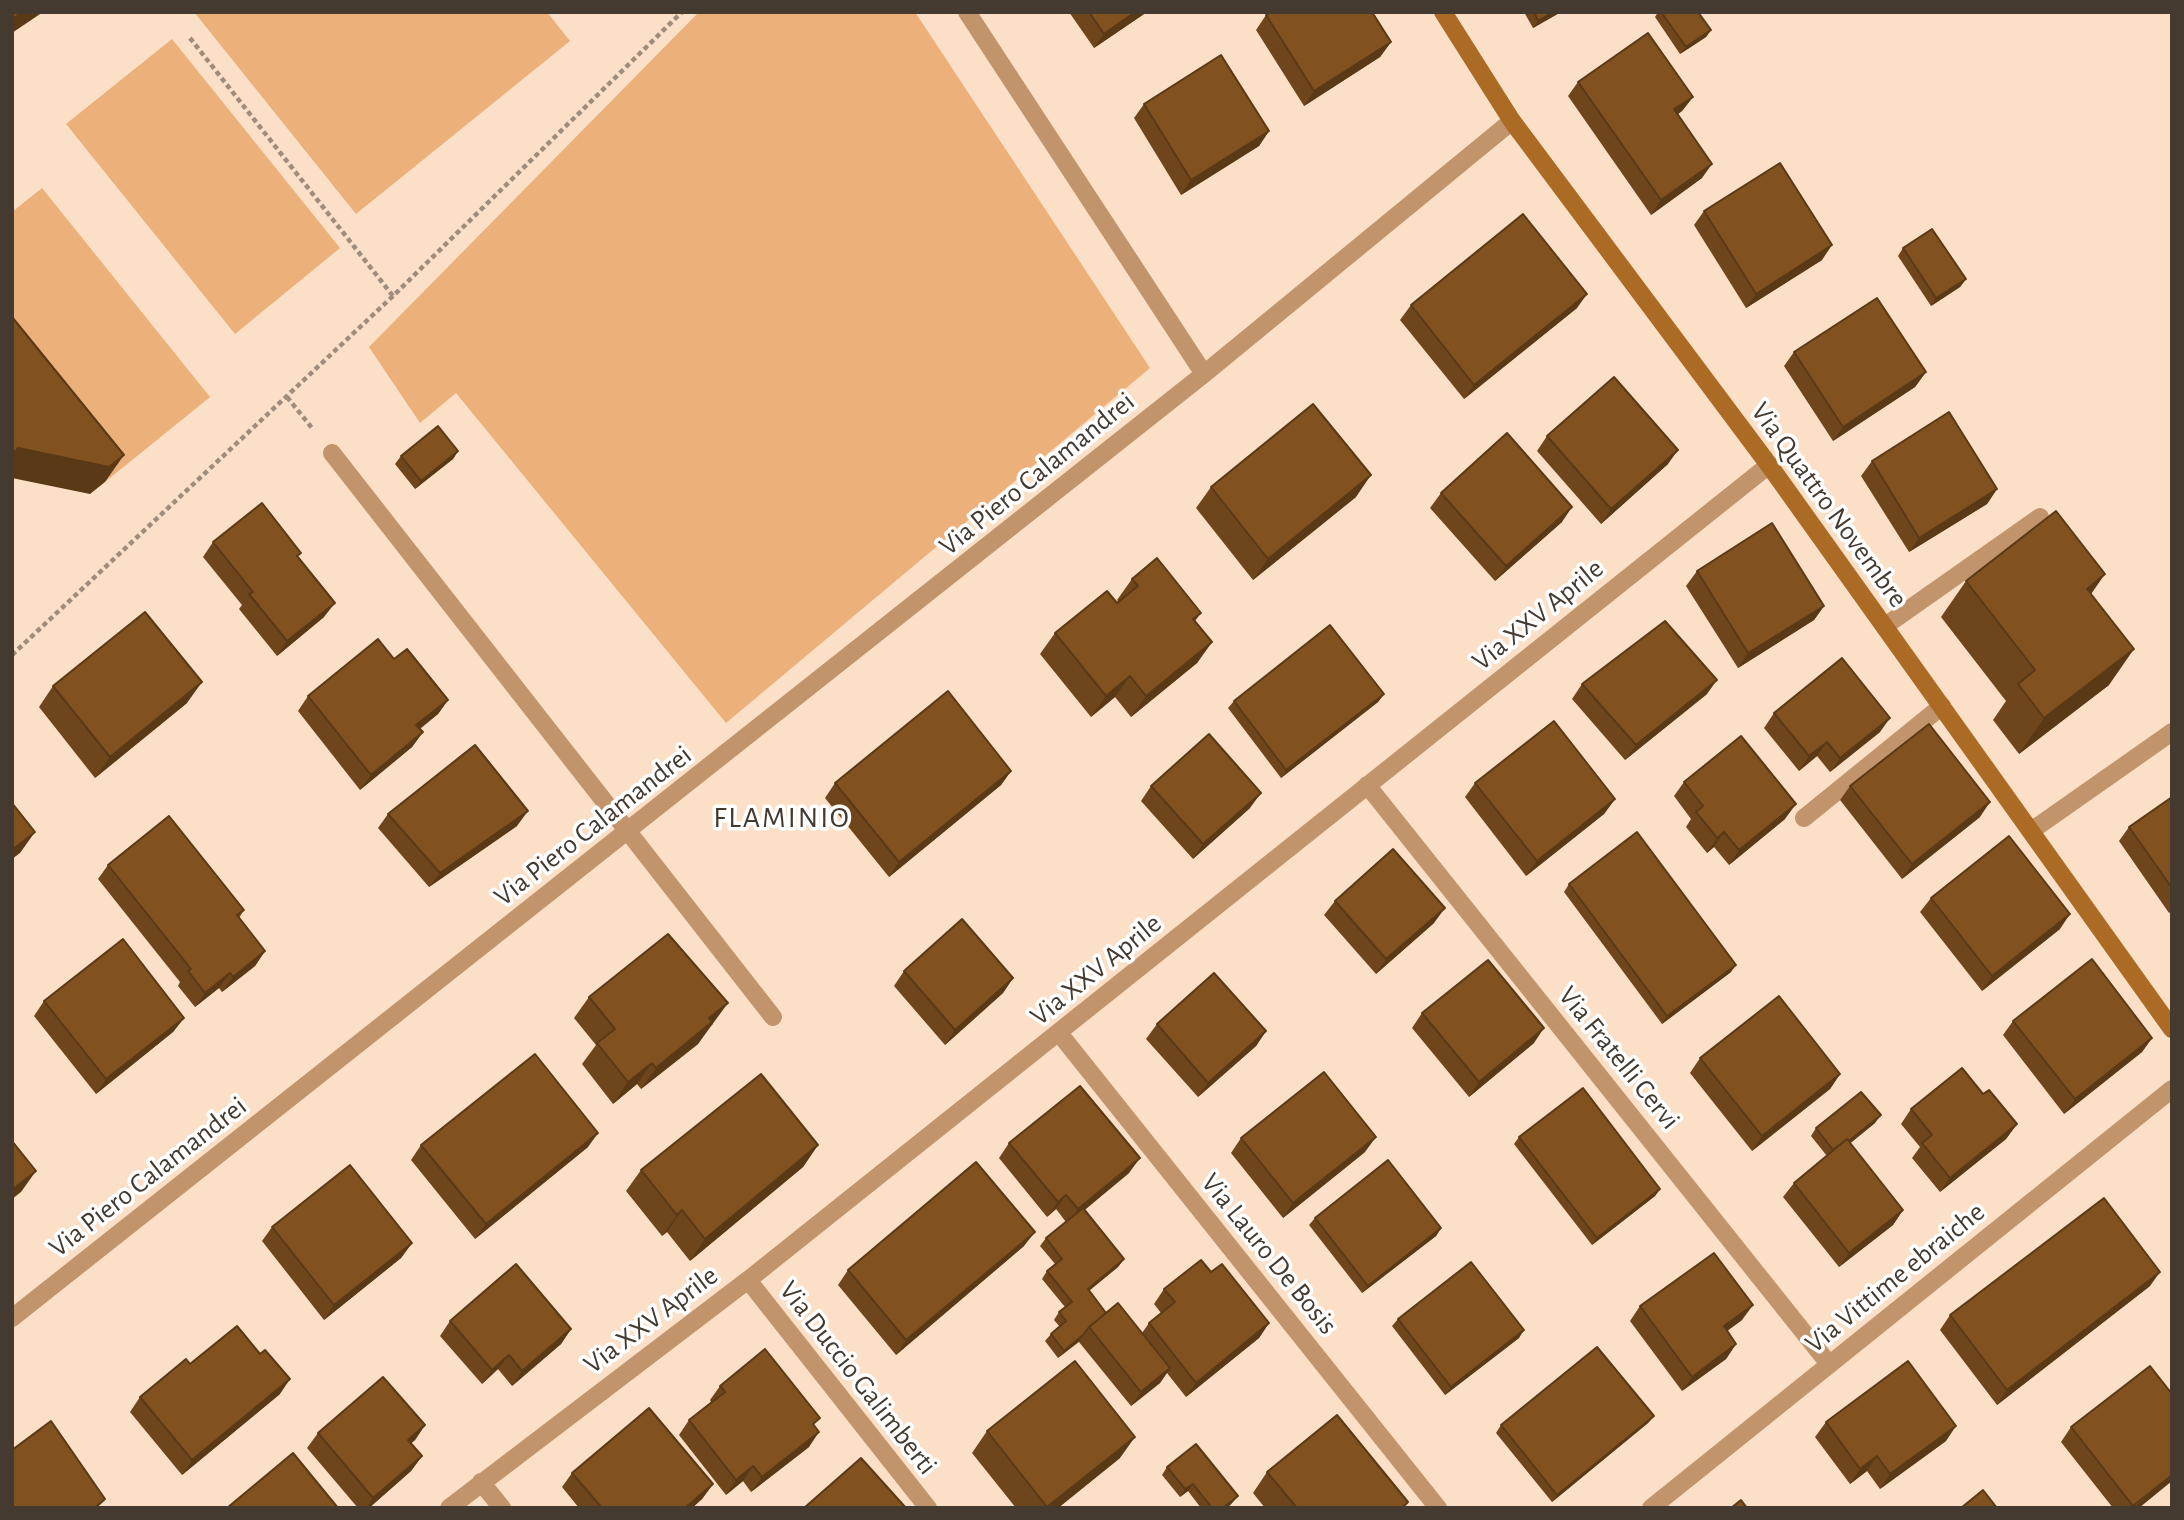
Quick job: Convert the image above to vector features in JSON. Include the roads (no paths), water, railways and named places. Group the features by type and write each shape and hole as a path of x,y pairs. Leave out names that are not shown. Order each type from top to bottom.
{"street":[{"path":"967,12 1204,374"},
{"name":"Via Quattro Novembre","path":"1443,12 1512,121 1769,464 2172,1029"},
{"name":"Via Piero Calamandrei","path":"12,1318 1204,374 1512,121"},
{"path":"332,453 773,1017"},
{"name":"Via XXV Aprile","path":"449,1508 748,1280 1769,464"},
{"path":"1885,626 2040,517"},
{"path":"1804,818 1941,706"},
{"path":"2031,831 2172,732"},
{"name":"Via Fratelli Cervi","path":"1367,785 1829,1364"},
{"name":"Via Lauro De Bosis","path":"1059,1033 1438,1508"},
{"name":"Via Vittime ebraiche","path":"1651,1508 2172,1089"},
{"name":"Via Duccio Galimberti","path":"748,1280 928,1508"},
{"path":"481,1482 502,1508"}],"district":[{"name":"FLAMINIO","path":"782,818"}]}
